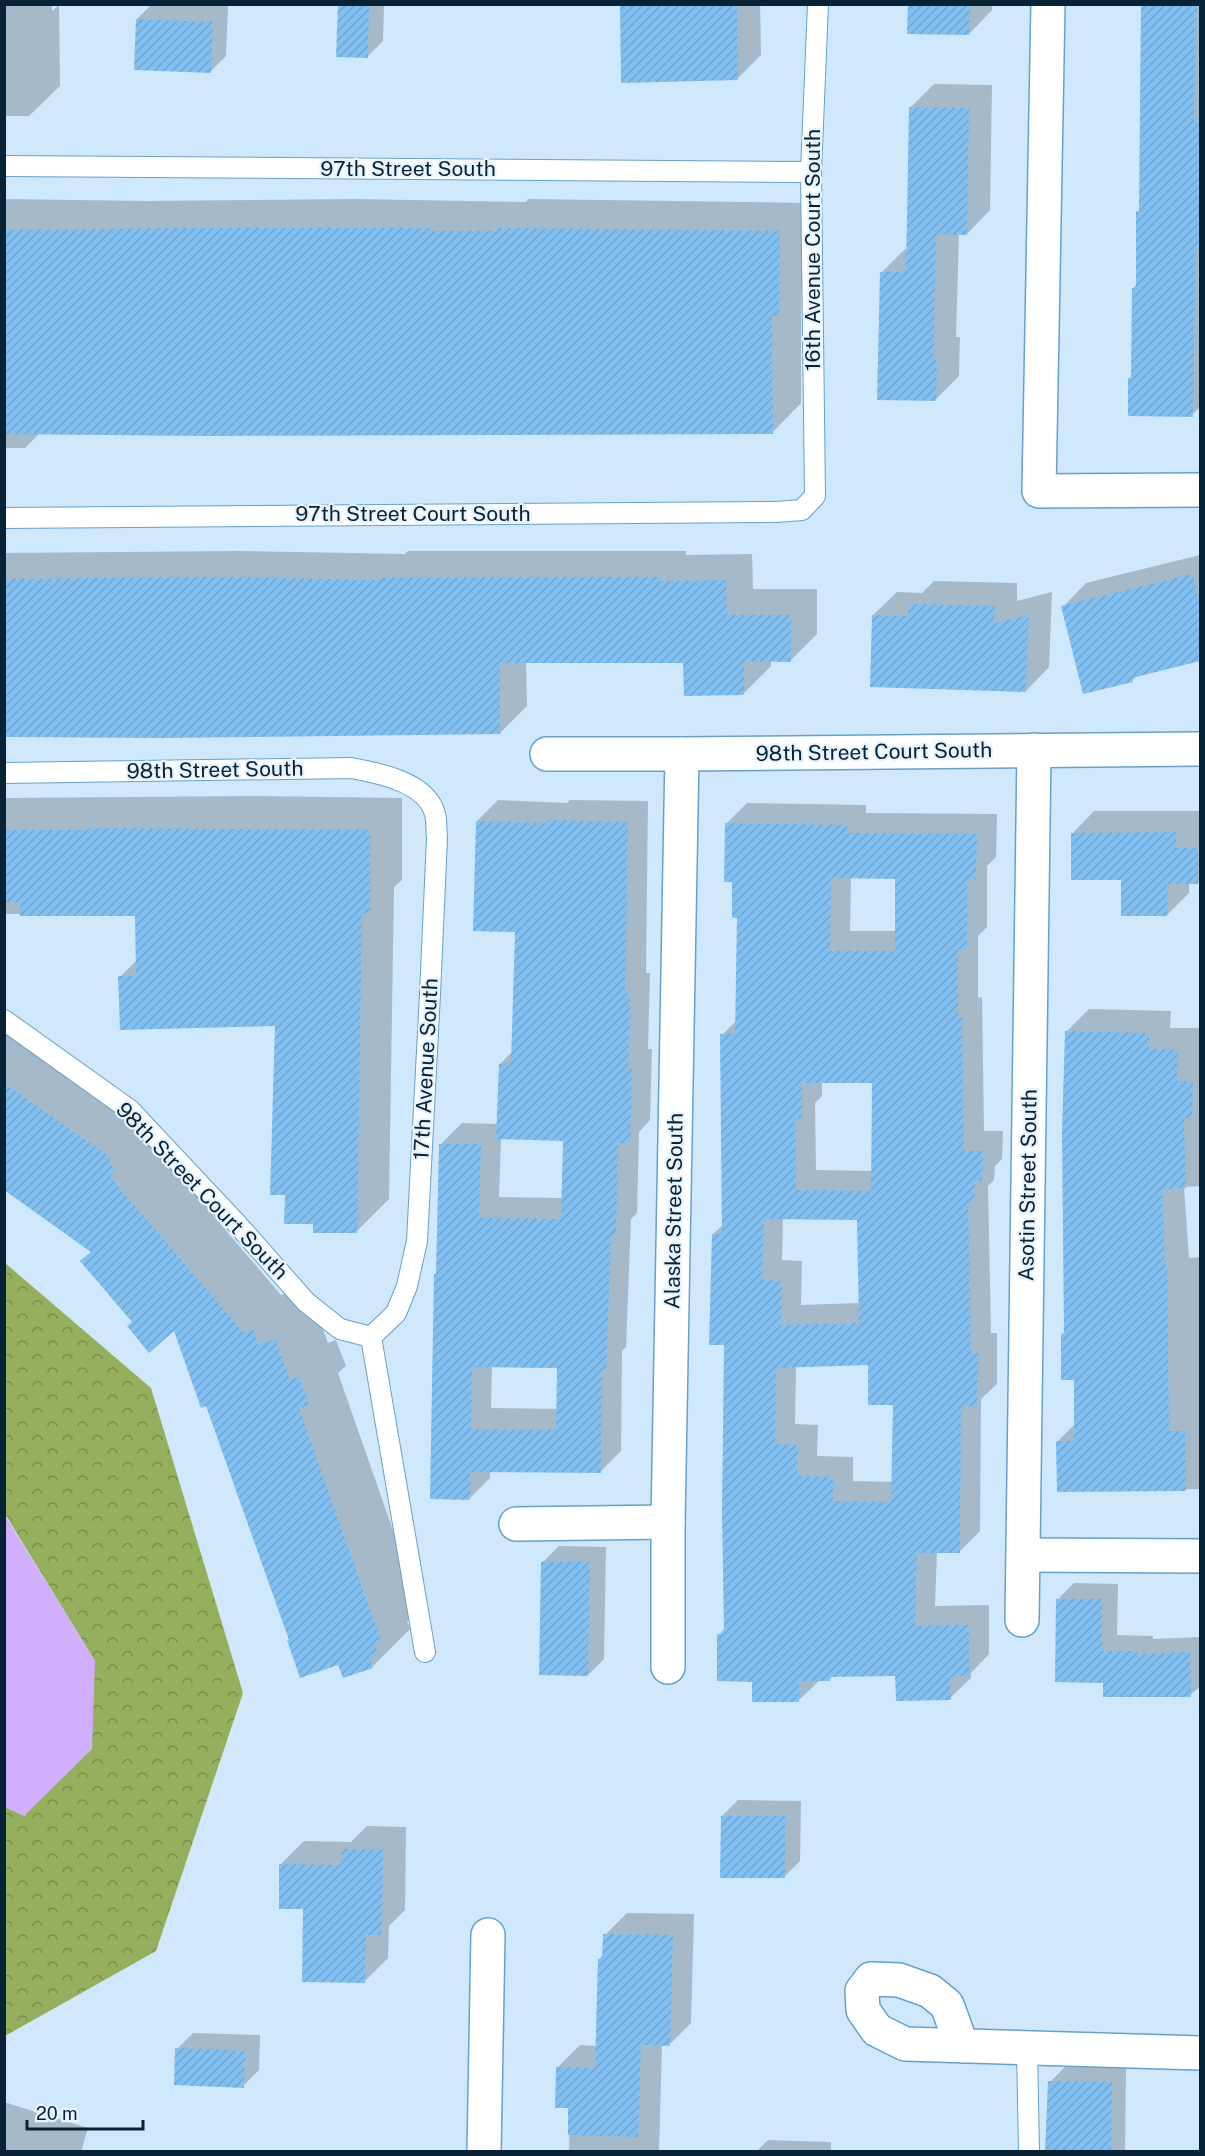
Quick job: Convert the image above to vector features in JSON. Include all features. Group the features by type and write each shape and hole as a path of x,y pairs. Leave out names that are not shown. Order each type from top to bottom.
{"street":[{"path":"1048,4 1039,491 1200,490"},
{"name":"98th Street Court South","path":"547,754 1200,749"},
{"name":"Asotin Street South","path":"1023,1620 1034,750"},
{"name":"Alaska Street South","path":"668,1667 668,1522 682,754"},
{"path":"516,1524 668,1522"},
{"path":"1023,1555 1200,1556"},
{"path":"484,2151 488,1935"},
{"path":"962,2046 1200,2053"}],"lane":[{"name":"16th Avenue Court South","path":"815,496 811,172 818,4"},
{"name":"97th Street South","path":"4,166 811,172"},
{"name":"97th Street Court South","path":"4,518 776,512 802,510 815,496"},
{"name":"98th Street South","path":"4,773 351,768 393,778 421,792"},
{"name":"17th Avenue South","path":"372,1337 396,1312 407,1286 417,1242 436,837 435,812 421,792"},
{"name":"98th Street Court South","path":"4,1020 130,1110 238,1225 306,1302 340,1329 372,1337"},
{"path":"372,1337 425,1652"},
{"path":"1027,2048 1029,2151"}],"green space":[{"path":"5,1263 151,1388 243,1693 156,1951 5,2036 5,1807 25,1816 95,1661 5,1514"}],"shaded area":[{"path":"4,1514 95,1661 92,1749 24,1816 5,1807"}],"building":[{"path":"338,4 369,4 368,58 336,57"},
{"path":"620,4 737,4 738,80 621,83"},
{"path":"908,4 970,4 969,35 907,34"},
{"path":"1141,4 1197,4 1194,122 1200,122 1200,250 1196,250 1193,417 1128,416 1128,378 1131,378 1132,288 1136,288 1136,211 1139,212"},
{"path":"136,19 213,22 211,73 134,70"},
{"path":"909,107 969,108 967,235 936,234 933,360 937,361 936,401 877,400 880,272 906,272"},
{"path":"194,228 780,231 779,316 772,316 773,434 207,436 4,434 4,230"},
{"path":"1193,574 1200,606 1200,661 1132,678 1133,682 1083,694 1061,606"},
{"path":"209,577 379,580 379,578 659,577 659,581 726,580 727,615 791,615 791,662 744,661 744,695 684,696 683,663 500,663 500,734 162,738 4,737 4,579"},
{"path":"909,604 995,606 994,623 1029,615 1026,692 870,687 872,615 908,616"},
{"path":"547,820 628,822 625,993 630,993 628,1069 632,1069 630,1143 618,1143 616,1236 611,1236 606,1370 602,1369 601,1473 470,1472 470,1500 430,1499 439,1144 481,1144 479,1218 561,1219 563,1141 496,1139 499,1064 511,1064 515,932 473,931 476,821 547,823","holes":["472,1367 557,1368 556,1430 471,1429"]},
{"path":"725,823 847,825 846,833 977,834 976,879 967,879 967,949 958,949 958,1017 962,1017 964,1151 983,1151 982,1181 975,1181 974,1202 968,1202 971,1353 978,1353 977,1406 961,1406 960,1553 917,1553 915,1626 969,1625 969,1676 950,1677 951,1700 896,1701 895,1676 830,1677 830,1681 799,1681 799,1702 752,1702 752,1682 717,1681 717,1634 724,1634 722,1511 724,1345 709,1345 712,1234 722,1234 720,1034 735,1034 737,918 732,918 732,882 724,882","holes":["831,878 895,879 895,951 830,951","802,1083 872,1083 871,1191 796,1190 795,1118 802,1119","764,1219 857,1220 859,1323 781,1325 782,1281 762,1280","868,1365 868,1405 893,1405 891,1502 833,1501 833,1477 797,1476 798,1445 775,1444 776,1368"]},
{"path":"89,828 370,830 370,914 362,914 357,1233 313,1233 313,1224 284,1224 285,1195 270,1195 275,1026 120,1030 118,976 136,976 135,916 20,916 20,902 4,902 4,830 89,830"},
{"path":"1176,832 1176,848 1198,848 1198,884 1167,884 1167,916 1121,916 1121,880 1071,880 1071,833"},
{"path":"1065,1031 1149,1033 1149,1049 1178,1050 1177,1081 1193,1082 1192,1118 1184,1118 1186,1188 1162,1189 1165,1265 1167,1265 1169,1431 1185,1431 1186,1491 1057,1492 1056,1441 1074,1441 1074,1380 1061,1380 1061,1334 1064,1334 1062,1132"},
{"path":"4,1083 111,1158 107,1163 116,1169 110,1177 243,1332 253,1329 258,1345 275,1339 290,1380 299,1377 309,1405 299,1408 381,1641 374,1643 378,1653 369,1656 373,1668 343,1678 338,1665 300,1678 287,1640 289,1640 206,1406 201,1408 174,1331 149,1353 127,1326 132,1322 80,1261 91,1252 4,1190"},
{"path":"541,1562 590,1562 588,1676 539,1675"},
{"path":"1056,1599 1102,1599 1102,1651 1137,1651 1137,1654 1190,1652 1191,1697 1103,1697 1103,1683 1055,1682"},
{"path":"721,1816 785,1816 785,1878 720,1878"},
{"path":"342,1849 383,1850 382,1935 366,1935 365,1983 302,1982 303,1909 279,1909 279,1864 341,1865"},
{"path":"603,1934 673,1935 670,2046 641,2045 638,2137 568,2135 568,2108 555,2108 556,2067 595,2068 598,1959 602,1959"},
{"path":"175,2048 245,2051 244,2088 174,2085"},
{"path":"1048,2081 1112,2082 1111,2151 1045,2151"}]}
